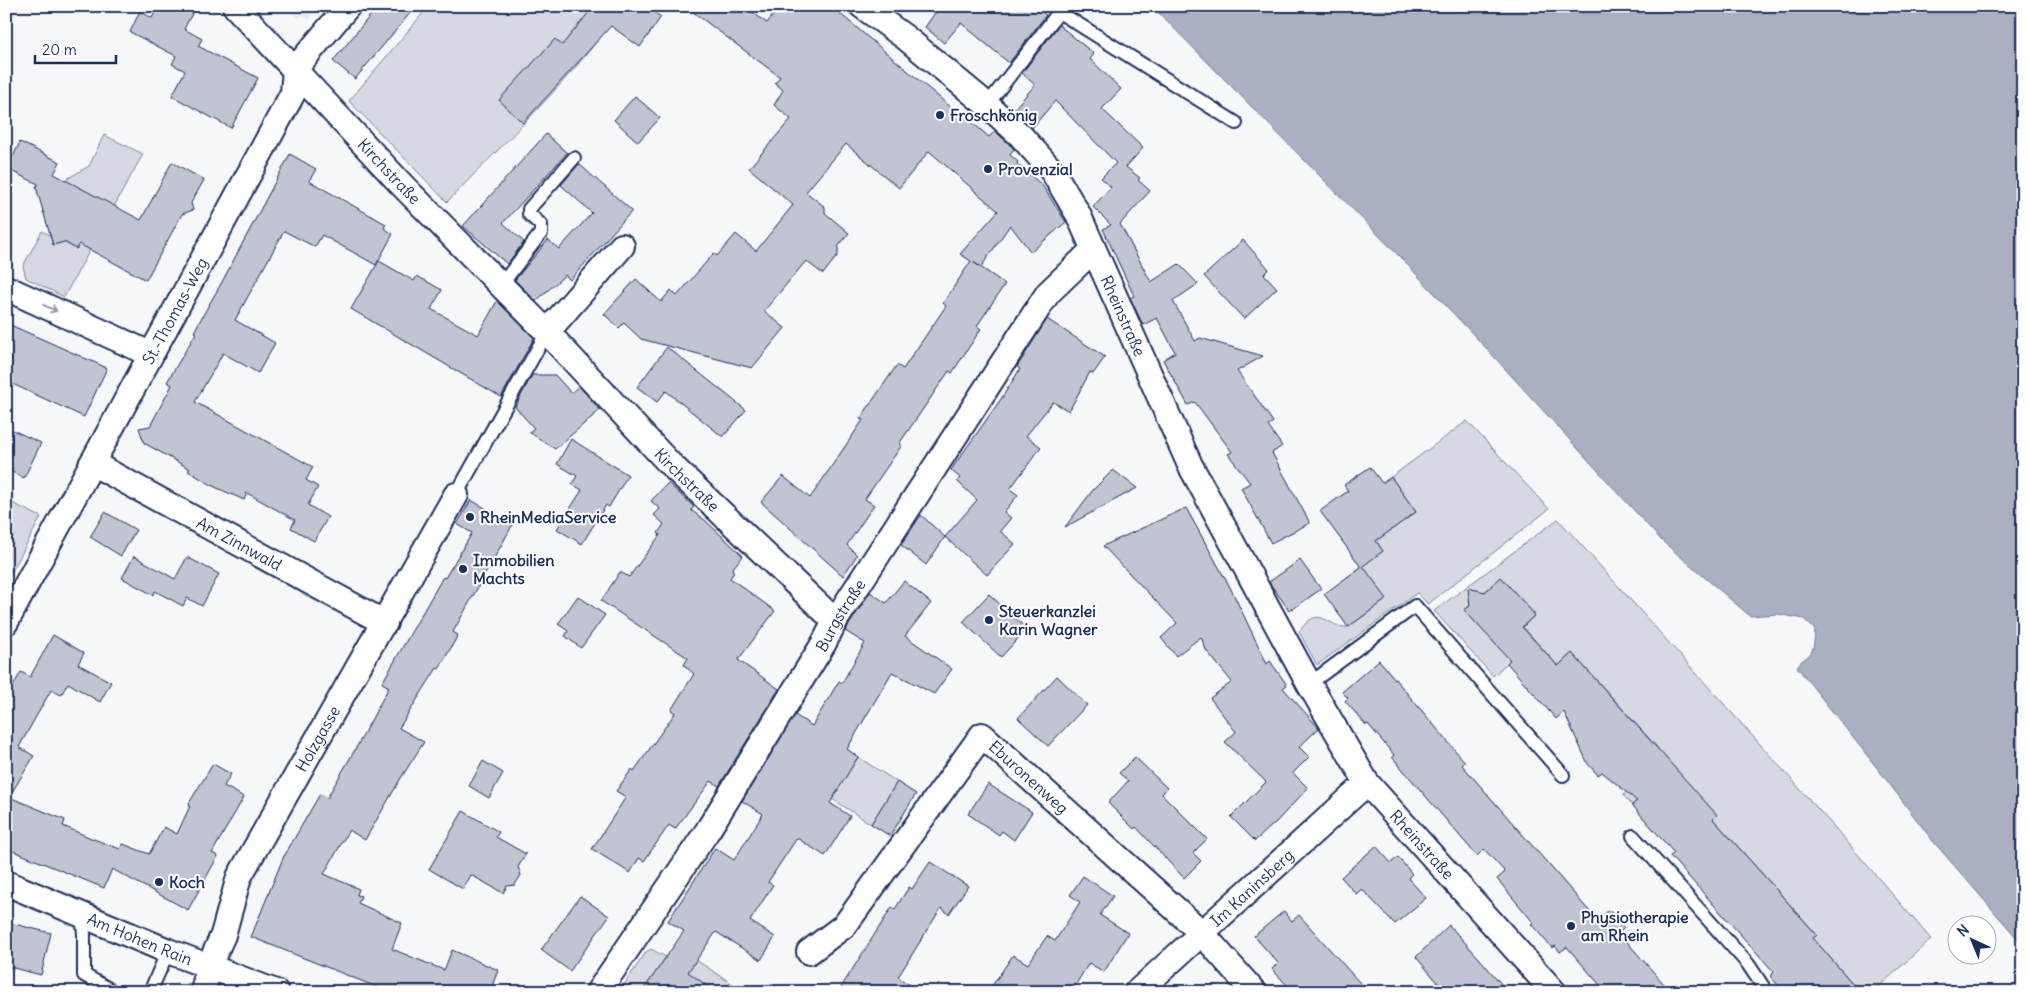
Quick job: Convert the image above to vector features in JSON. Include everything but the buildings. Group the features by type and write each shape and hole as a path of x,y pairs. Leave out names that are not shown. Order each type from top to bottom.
{"street":[{"name":"Kirchstraße","path":"236,6 402,185 547,332 669,463 835,621"},
{"path":"295,70 348,6"},
{"name":"Rheinstraße","path":"862,6 906,38 987,105 1021,136 1053,172 1078,214 1190,465 1308,684 1367,783 1554,992"},
{"name":"St.-Thomas-Weg","path":"6,622 293,92 295,70"},
{"path":"547,332 622,246"},
{"name":"Burgstraße","path":"598,992 708,830 824,643 835,621 1048,293 1093,250"},
{"path":"6,288 150,354"},
{"name":"Am Zinnwald","path":"92,463 385,623"},
{"name":"Holzgasse","path":"203,992 209,966 223,935 239,876 385,623 456,495"},
{"name":"Eburonenweg","path":"809,952 845,925 982,735 1201,932 1254,992"},
{"name":"Im Kaninsberg","path":"1136,992 1367,783"},
{"name":"Am Hohen Rain","path":"6,883 168,951 276,992"}],"lane":[{"path":"987,105 1059,12 1236,123"},
{"path":"500,285 541,233 541,225 530,214 529,209 574,158"},
{"path":"456,495 547,332"},
{"path":"1308,684 1415,606 1563,775"},
{"path":"1633,836 1748,964 1764,990"},
{"path":"82,915 84,975 114,992"},
{"path":"150,992 168,951"}],"shaded area":[{"path":"287,6 319,6 309,19 303,15 298,18"},
{"path":"429,6 623,6 584,58 562,83 447,202 349,101"},
{"path":"104,135 143,154 64,297 26,278 23,266 42,231 50,235 52,242 57,244 63,242 77,249 81,239 65,180 89,166"},
{"path":"1467,421 1549,509 1428,604 1417,593 1317,665 1299,632 1306,623 1318,617 1341,627 1348,627 1387,599 1353,586 1347,577 1383,551 1376,541 1416,512 1391,477"},
{"path":"6,500 41,517 8,579 6,578"},
{"path":"1558,519 1835,828 1931,939 1873,992 1848,992 1854,985 1812,939 1817,935 1713,819 1717,815 1644,794 1632,805 1623,795 1664,759 1656,746 1572,653 1558,666 1523,627 1535,615 1501,578 1482,594 1469,596 1473,603 1465,610 1499,648 1517,654 1493,676 1434,611"},
{"path":"858,757 897,782 871,824 832,799"},
{"path":"651,949 666,957 642,992 619,992 646,952"},
{"path":"696,960 745,992 705,992 688,972"}],"water":[{"path":"1152,6 2023,6 2023,945 1932,840 1797,667 1812,650 1815,630 1804,619 1778,614 1750,616 1662,541 1486,348 1400,257"}],"place":[{"name":"Froschkönig","path":"940,115"},
{"name":"Provenzial","path":"988,169"},
{"name":"RheinMediaService","path":"470,517"},
{"name":"Immobilien Machts","path":"463,569"},
{"name":"Steuerkanzlei Karin Wagner","path":"989,620"},
{"name":"Koch","path":"159,882"},
{"name":"Physiotherapie am Rhein","path":"1571,926"}]}
